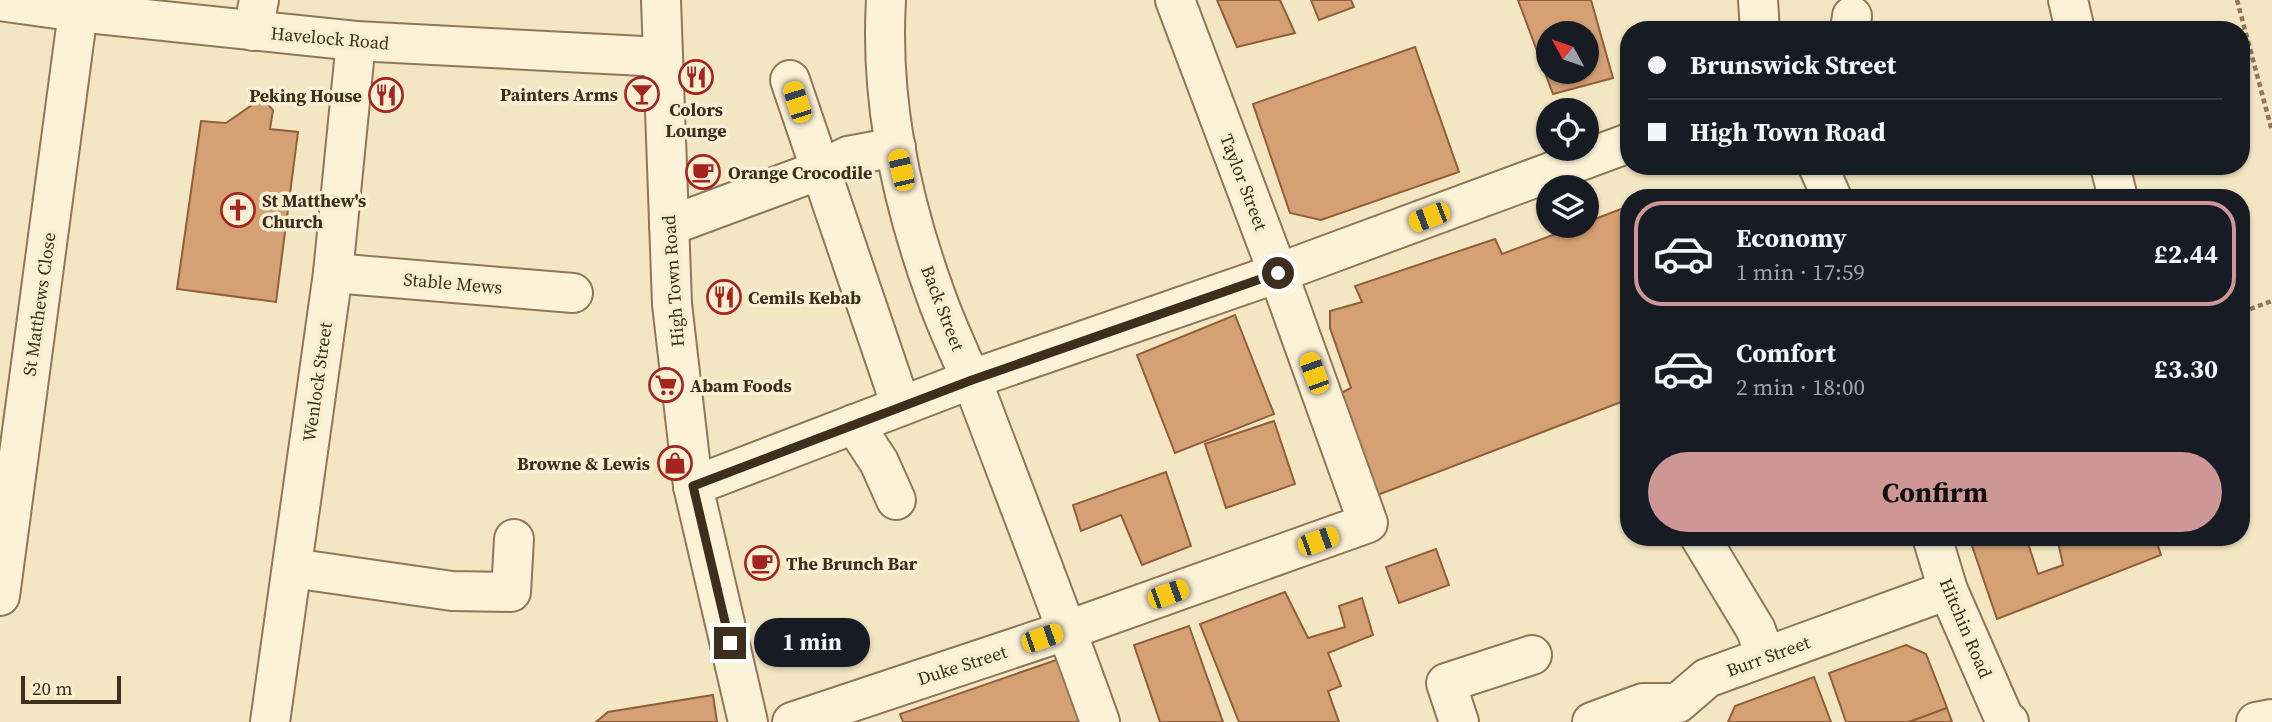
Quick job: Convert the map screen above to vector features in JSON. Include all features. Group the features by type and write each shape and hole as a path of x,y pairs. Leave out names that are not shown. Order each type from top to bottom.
{"street":[{"name":"High Town Road","path":"661,0 672,304 693,486 748,722"},
{"name":"Back Street","path":"886,0 885,43 891,125 911,217 936,297 972,380 1068,630 1100,722"},
{"name":"Taylor Street","path":"1175,0 1278,273 1368,523"},
{"path":"1758,0 1759,21"},
{"path":"2068,0 2073,21"},
{"name":"Havelock Road","path":"0,1 78,12 256,15 356,41 662,57"},
{"name":"St Matthews Close","path":"0,596 78,12"},
{"name":"Wenlock Street","path":"270,722 333,273 356,41"},
{"path":"790,80 901,406"},
{"path":"693,486 901,406 1278,273 1620,146"},
{"path":"669,226 820,170 848,156 896,147"},
{"name":"Stable Mews","path":"333,273 573,293"},
{"path":"854,424 879,463 896,500"},
{"name":"Duke Street","path":"792,722 1068,630 1368,523"},
{"path":"292,568 452,591 511,592 514,539"},
{"path":"1705,546 1756,630 1765,656"},
{"name":"Hitchin Road","path":"1936,546 1948,590 2006,721"},
{"name":"Burr Street","path":"1592,722 1643,703 1682,713 1707,678 1948,590"},
{"path":"1459,722 1446,683 1532,655"},
{"path":"2256,722 2272,719"}],"path":[{"path":"2237,0 2243,21"},
{"path":"2250,49 2272,131"},
{"path":"2250,309 2272,301"}],"building":[{"path":"1217,0 1280,0 1295,33 1237,47"},
{"path":"1311,0 1351,0 1354,7 1319,20"},
{"path":"1518,0 1591,0 1597,21 1536,21 1536,48"},
{"path":"1600,32 1613,78 1600,81"},
{"path":"1415,47 1459,172 1321,220 1290,213 1253,104"},
{"path":"1549,84 1590,84 1553,94"},
{"name":"St Matthew's Church","path":"262,98 273,110 270,129 298,132 276,302 177,289 201,121 226,123"},
{"path":"1620,209 1620,402 1375,496 1337,395 1351,388 1330,328 1330,311 1362,302 1355,286 1495,239 1502,254 1545,238 1599,238 1599,217"},
{"path":"1235,315 1274,414 1175,453 1137,355"},
{"path":"1274,421 1295,484 1226,508 1205,444"},
{"path":"1166,472 1191,546 1142,565 1121,515 1081,531 1073,505"},
{"path":"1972,546 2029,546 2038,574 2063,565 2059,546 2158,546 2161,555 1997,619"},
{"path":"1436,549 1449,585 1399,603 1386,567"},
{"path":"1285,592 1308,638 1345,627 1339,606 1362,598 1373,635 1328,653 1341,686 1328,691 1339,722 1239,722 1200,624"},
{"path":"1189,626 1223,722 1160,722 1134,645"},
{"path":"1906,645 1926,654 1947,708 1909,722 1846,722 1829,673"},
{"path":"1062,658 1085,722 903,722 900,714"},
{"path":"1814,677 1831,722 1728,722 1735,706"},
{"path":"713,695 717,722 596,722 608,712"},
{"path":"1947,708 1952,722 1909,722"}],"place":[{"name":"Colors Lounge","path":"696,77"},
{"name":"Painters Arms","path":"642,94"},
{"name":"Peking House","path":"386,95"},
{"name":"Orange Crocodile","path":"703,172"},
{"name":"St Matthew's Church","path":"238,210"},
{"name":"Cemils Kebab","path":"724,297"},
{"name":"Abam Foods","path":"666,385"},
{"name":"Browne & Lewis","path":"675,463"},
{"name":"The Brunch Bar","path":"762,563"}],"route":[{"path":"730,643 693,486 972,380 1278,273"}]}
